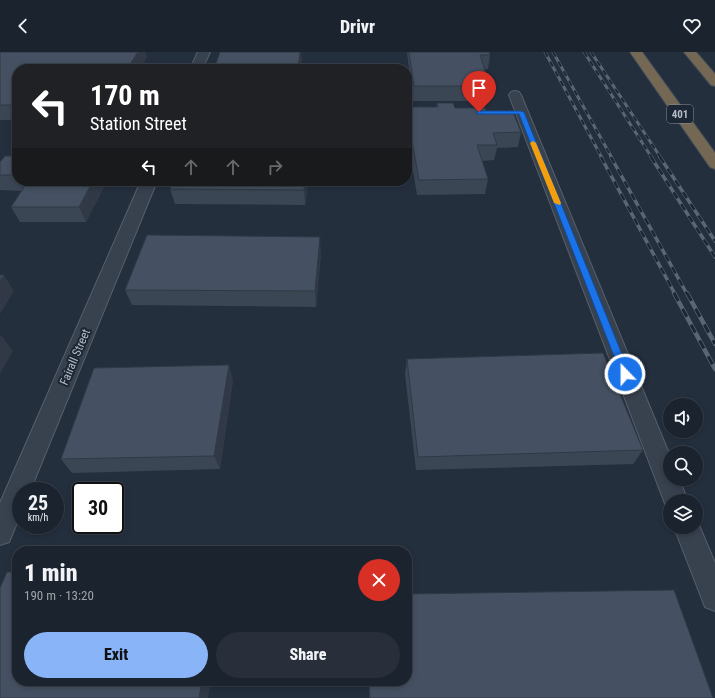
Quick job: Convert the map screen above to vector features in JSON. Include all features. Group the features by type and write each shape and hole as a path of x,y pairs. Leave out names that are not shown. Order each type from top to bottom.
{"highway":[{"name":"401","path":"634,52 715,164"},
{"path":"690,52 715,82"}],"street":[{"path":"198,64 204,52"},
{"path":"515,95 513,112 673,494"},
{"name":"Fairall Street","path":"0,533 147,186"},
{"path":"690,534 715,597"}],"building":[{"path":"0,52 138,52 130,64 12,64 12,105 0,105"},
{"path":"220,52 300,52 299,64 216,64"},
{"path":"409,52 489,52 490,55 480,55 490,86 414,86 412,64"},
{"path":"437,103 453,103 455,108 485,108 487,112 513,112 521,132 493,133 497,145 477,145 488,179 419,180 412,140 412,107 438,107"},
{"path":"5,156 12,156 12,175 0,175 0,162"},
{"path":"25,186 90,186 79,207 11,207"},
{"path":"171,186 304,186 304,190 170,189"},
{"path":"147,235 320,237 315,291 125,290"},
{"path":"0,275 4,275 0,281"},
{"path":"603,353 643,450 418,457 407,359"},
{"path":"229,365 214,456 61,459 94,368"},
{"path":"7,572 12,572 12,686 201,686 199,698 0,698 0,588"},
{"path":"674,590 713,698 370,698 369,686 412,686 412,594"}],"railway":[{"path":"545,52 602,158"},
{"path":"553,52 612,158"},
{"path":"584,52 652,158"},
{"path":"591,52 661,158"},
{"path":"601,157 675,294"},
{"path":"611,157 687,294"},
{"path":"651,157 715,257"},
{"path":"660,157 715,241"},
{"path":"674,293 715,369"},
{"path":"687,293 715,344"}],"slow traffic":[{"path":"533,143 557,203"}],"route":[{"path":"479,112 521,112 625,374"}]}
